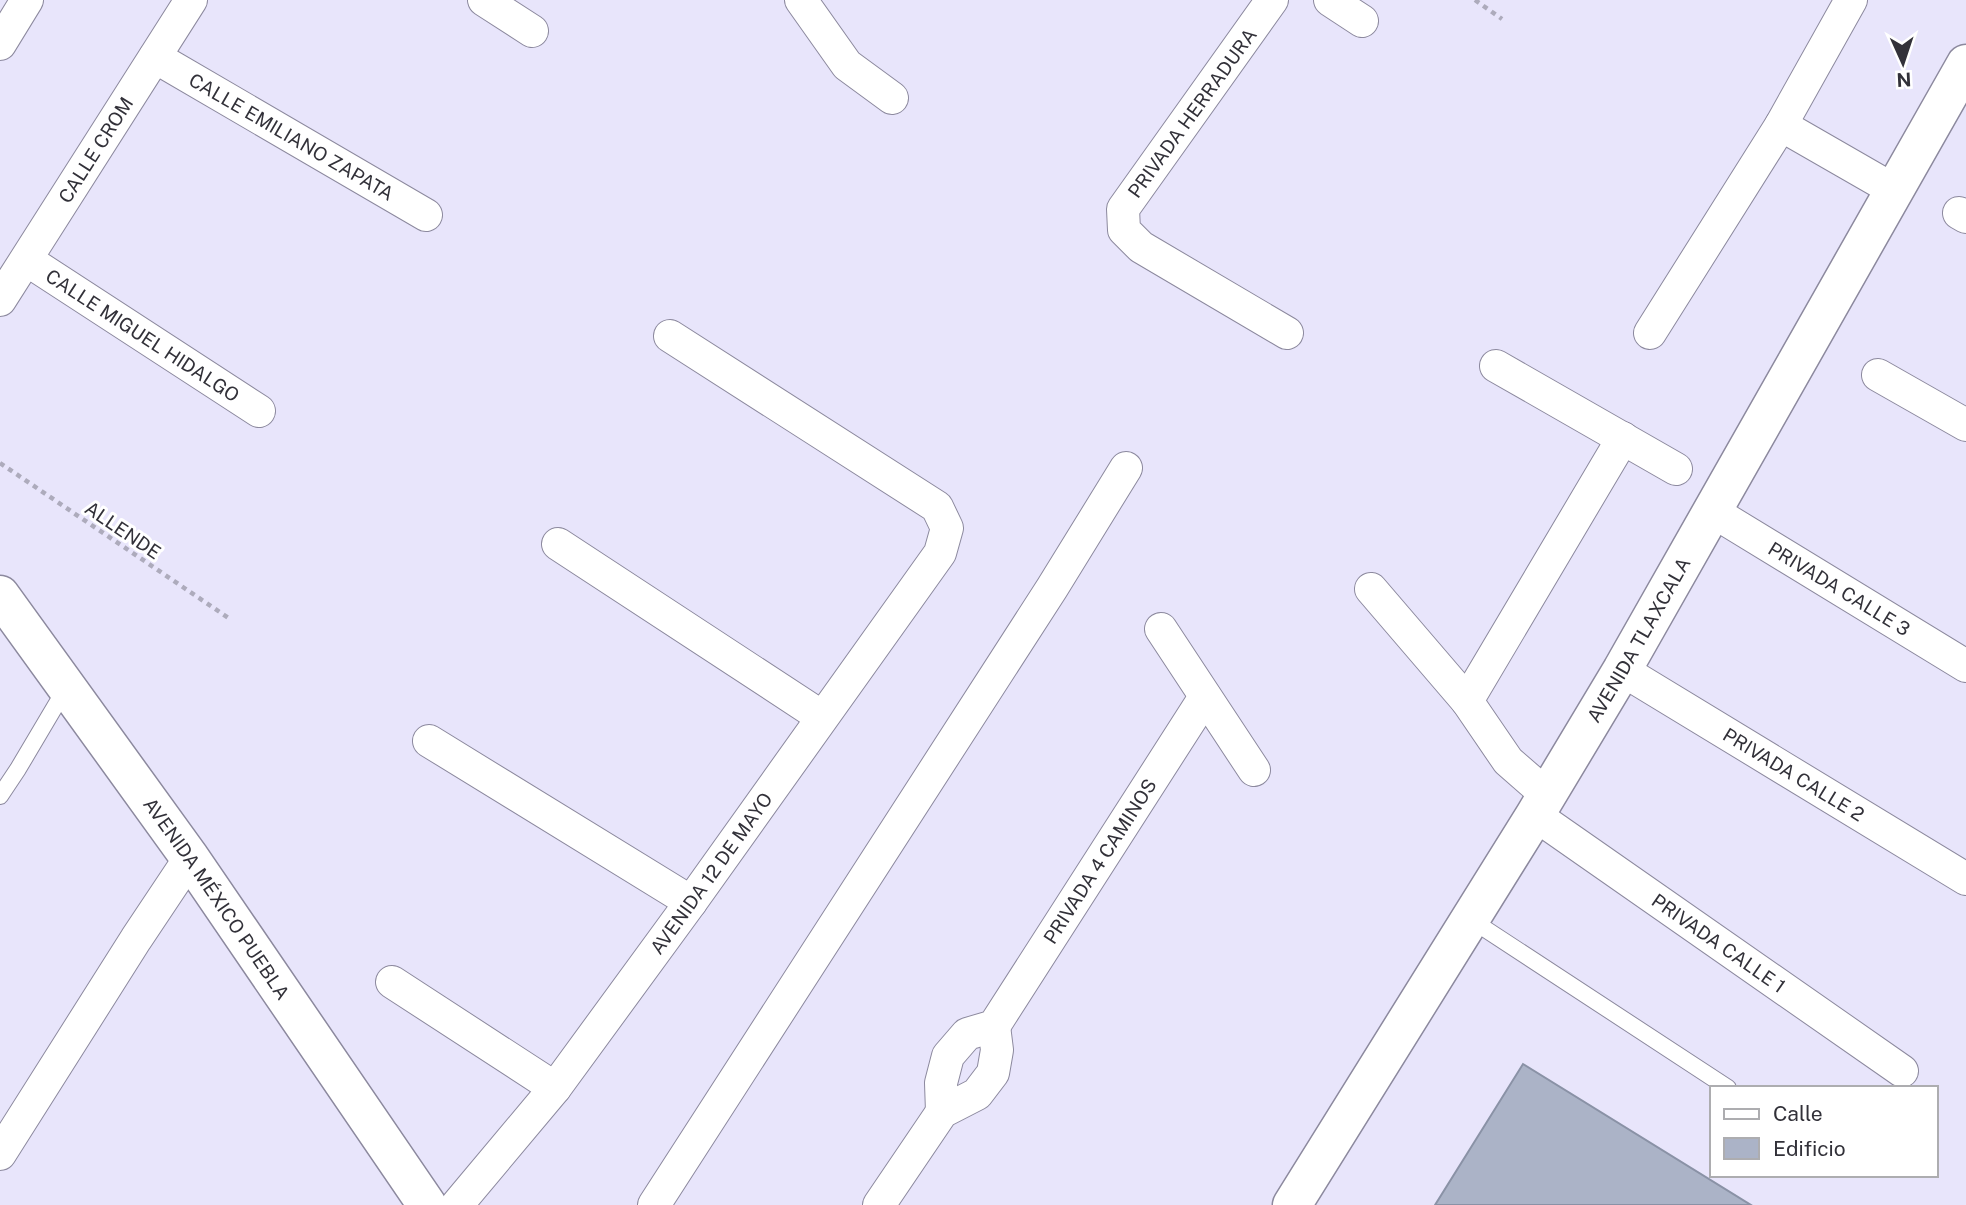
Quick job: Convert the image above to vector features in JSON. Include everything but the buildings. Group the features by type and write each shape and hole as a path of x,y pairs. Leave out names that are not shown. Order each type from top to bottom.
{"street":[{"path":"0,44 27,0"},
{"name":"CALLE CROM","path":"0,300 191,0"},
{"path":"484,0 532,31"},
{"path":"801,0 847,65 892,98"},
{"name":"PRIVADA HERRADURA","path":"1272,0 1123,209 1124,230 1141,247 1287,333"},
{"path":"1330,0 1362,21"},
{"path":"1650,332 1781,125 1851,0"},
{"name":"CALLE EMILIANO ZAPATA","path":"155,57 426,215"},
{"name":"AVENIDA TLAXCALA","path":"1292,1205 1622,670 1966,64"},
{"path":"1781,125 1894,190"},
{"name":"CALLE MIGUEL HIDALGO","path":"27,260 258,411"},
{"name":"AVENIDA 12 DE MAYO","path":"457,1205 555,1088 691,902 940,553 947,528 937,507 670,336"},
{"path":"1496,366 1676,470"},
{"path":"1878,375 1966,425"},
{"path":"1467,701 1623,438"},
{"path":"654,1205 1052,588 1126,468"},
{"name":"PRIVADA CALLE 3","path":"1712,511 1966,666"},
{"path":"558,544 822,717"},
{"name":"PRIVADA CALLE 1","path":"1371,589 1467,701 1541,805 1902,1071"},
{"name":"AVENIDA MÉXICO PUEBLA","path":"0,595 190,858 427,1205"},
{"path":"1161,629 1254,770"},
{"name":"PRIVADA CALLE 2","path":"1622,670 1966,879"},
{"name":"PRIVADA 4 CAMINOS","path":"993,1026 1205,697"},
{"path":"429,741 691,902"},
{"path":"0,1154 190,858"},
{"path":"392,982 555,1088"},
{"path":"879,1205 942,1112 977,1094 993,1073 997,1050 993,1026 967,1034 948,1056 940,1083 942,1112"}],"lane":[{"path":"0,796 66,687"},
{"path":"1470,919 1725,1086"}],"path":[{"path":"1475,0 1502,19"},
{"name":"ALLENDE","path":"0,463 230,619"}]}
